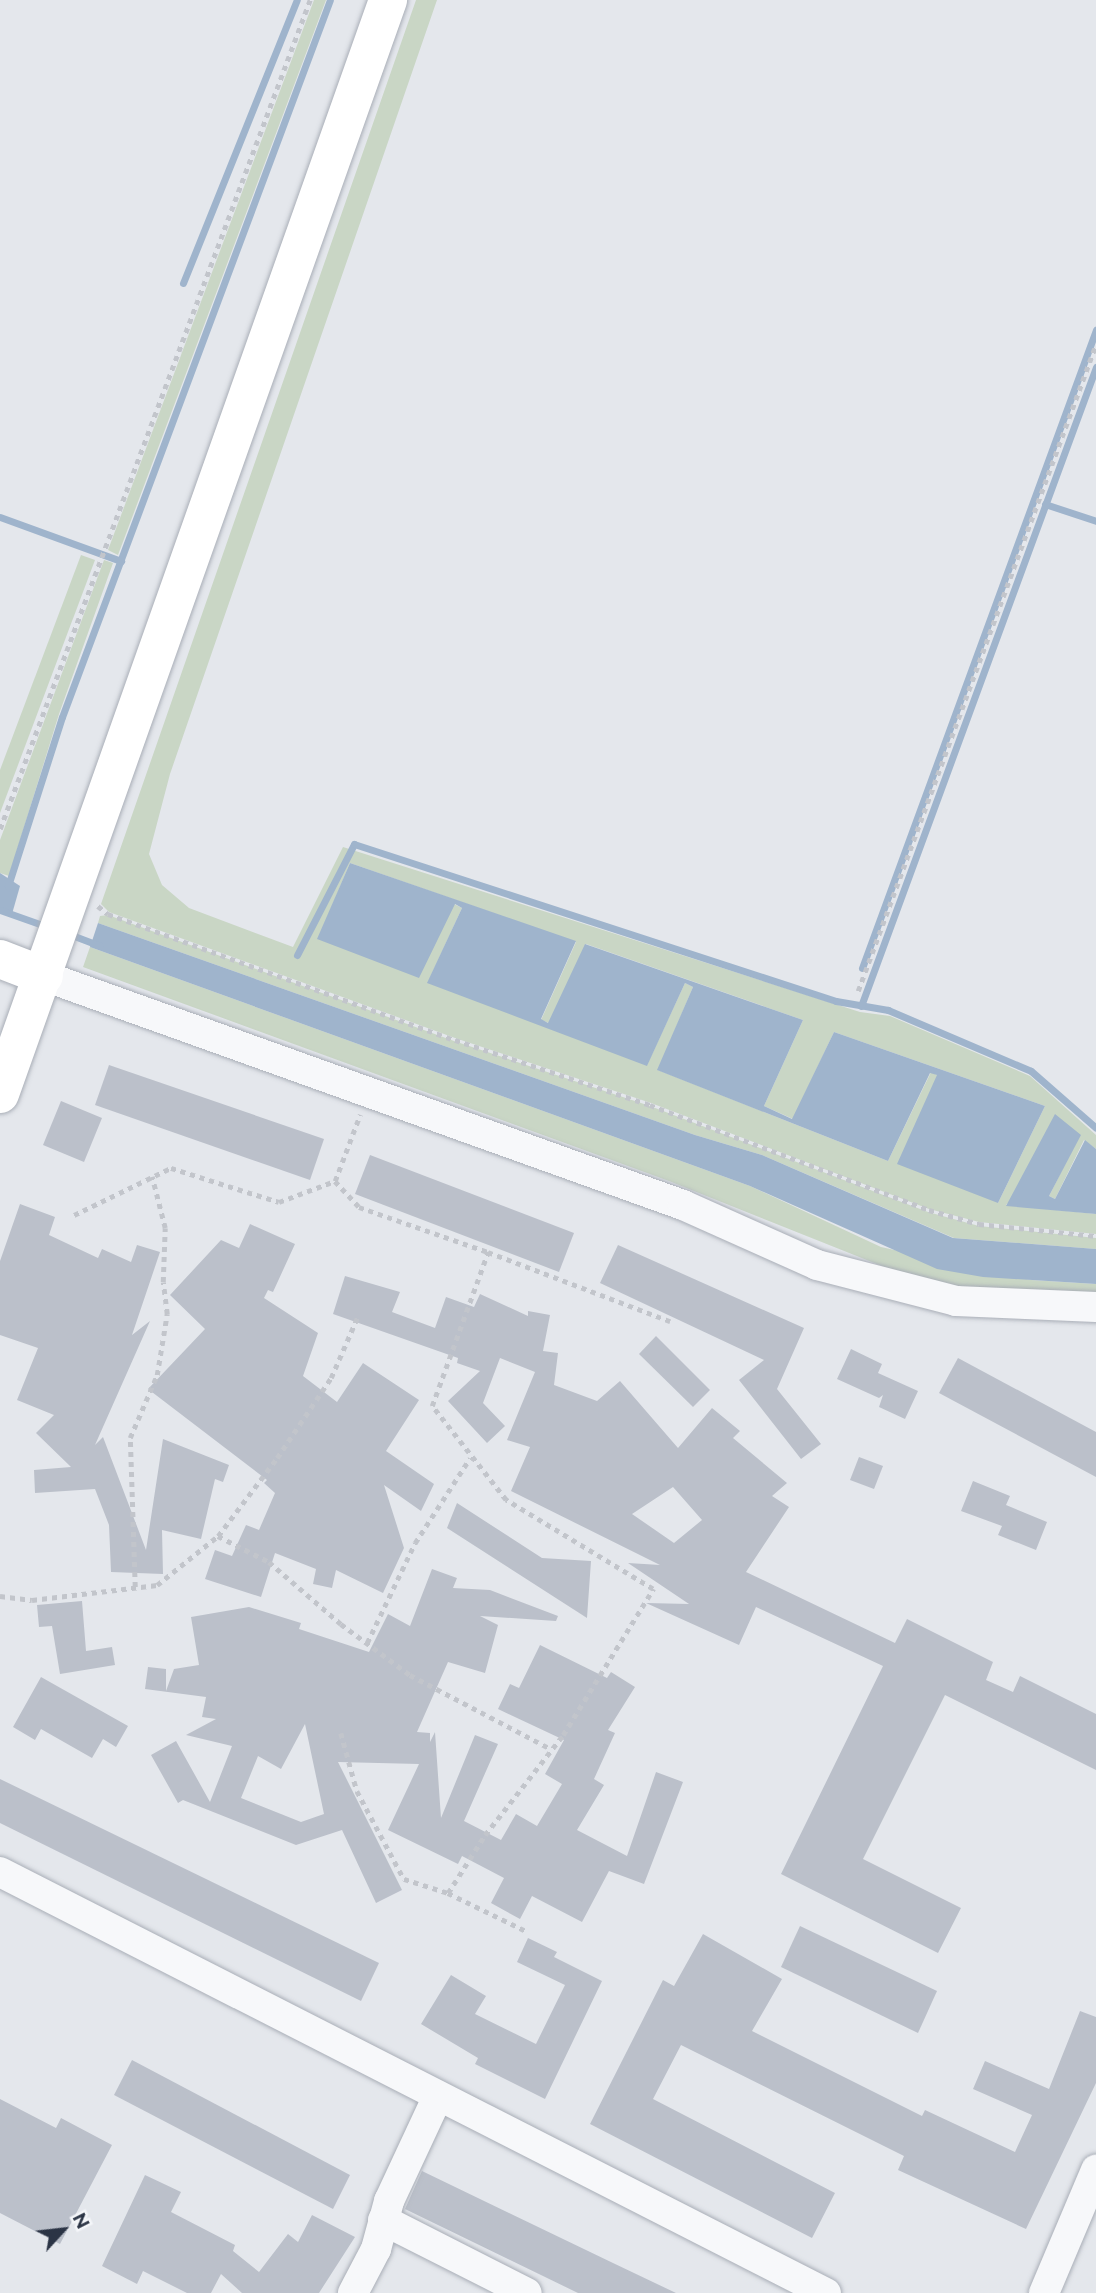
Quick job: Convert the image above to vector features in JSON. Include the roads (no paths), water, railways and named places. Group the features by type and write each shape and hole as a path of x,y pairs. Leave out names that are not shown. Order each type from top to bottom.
{"main road":[{"path":"0,1094 48,965 388,0"},
{"path":"0,959 48,965"}],"street":[{"path":"48,965 369,1091 683,1205 817,1265 956,1301 1096,1307"},
{"path":"0,1872 826,2293"},
{"path":"353,2293 376,2249 383,2220 438,2096"},
{"path":"1044,2293 1096,2170"},
{"path":"383,2220 527,2293"}],"water":[{"path":"350,863 576,941 541,1019 548,1023 585,944 803,1020 764,1106 792,1119 834,1032 1045,1106 998,1203 897,1164 937,1075 930,1073 888,1161 657,1070 693,987 685,983 647,1066 427,983 462,908 455,904 419,978 317,939"},
{"path":"0,873 20,886 12,914 0,910"},
{"path":"98,923 695,1135 762,1155 953,1238 1096,1249 1096,1284 983,1277 937,1269 750,1186 90,947"},
{"path":"1055,1114 1081,1135 1049,1196 1055,1199 1085,1140 1096,1149 1096,1214 1006,1206"}],"waterway":[{"path":"183,283 297,0"},
{"path":"8,886 62,717 330,0"},
{"path":"862,968 1096,330"},
{"path":"861,1006 1096,367"},
{"path":"1045,504 1096,521"},
{"path":"0,517 121,561"},
{"path":"297,955 354,844 836,1001 888,1010 1031,1071 1096,1128"},
{"path":"0,910 48,927"},
{"path":"69,934 100,946"}]}
